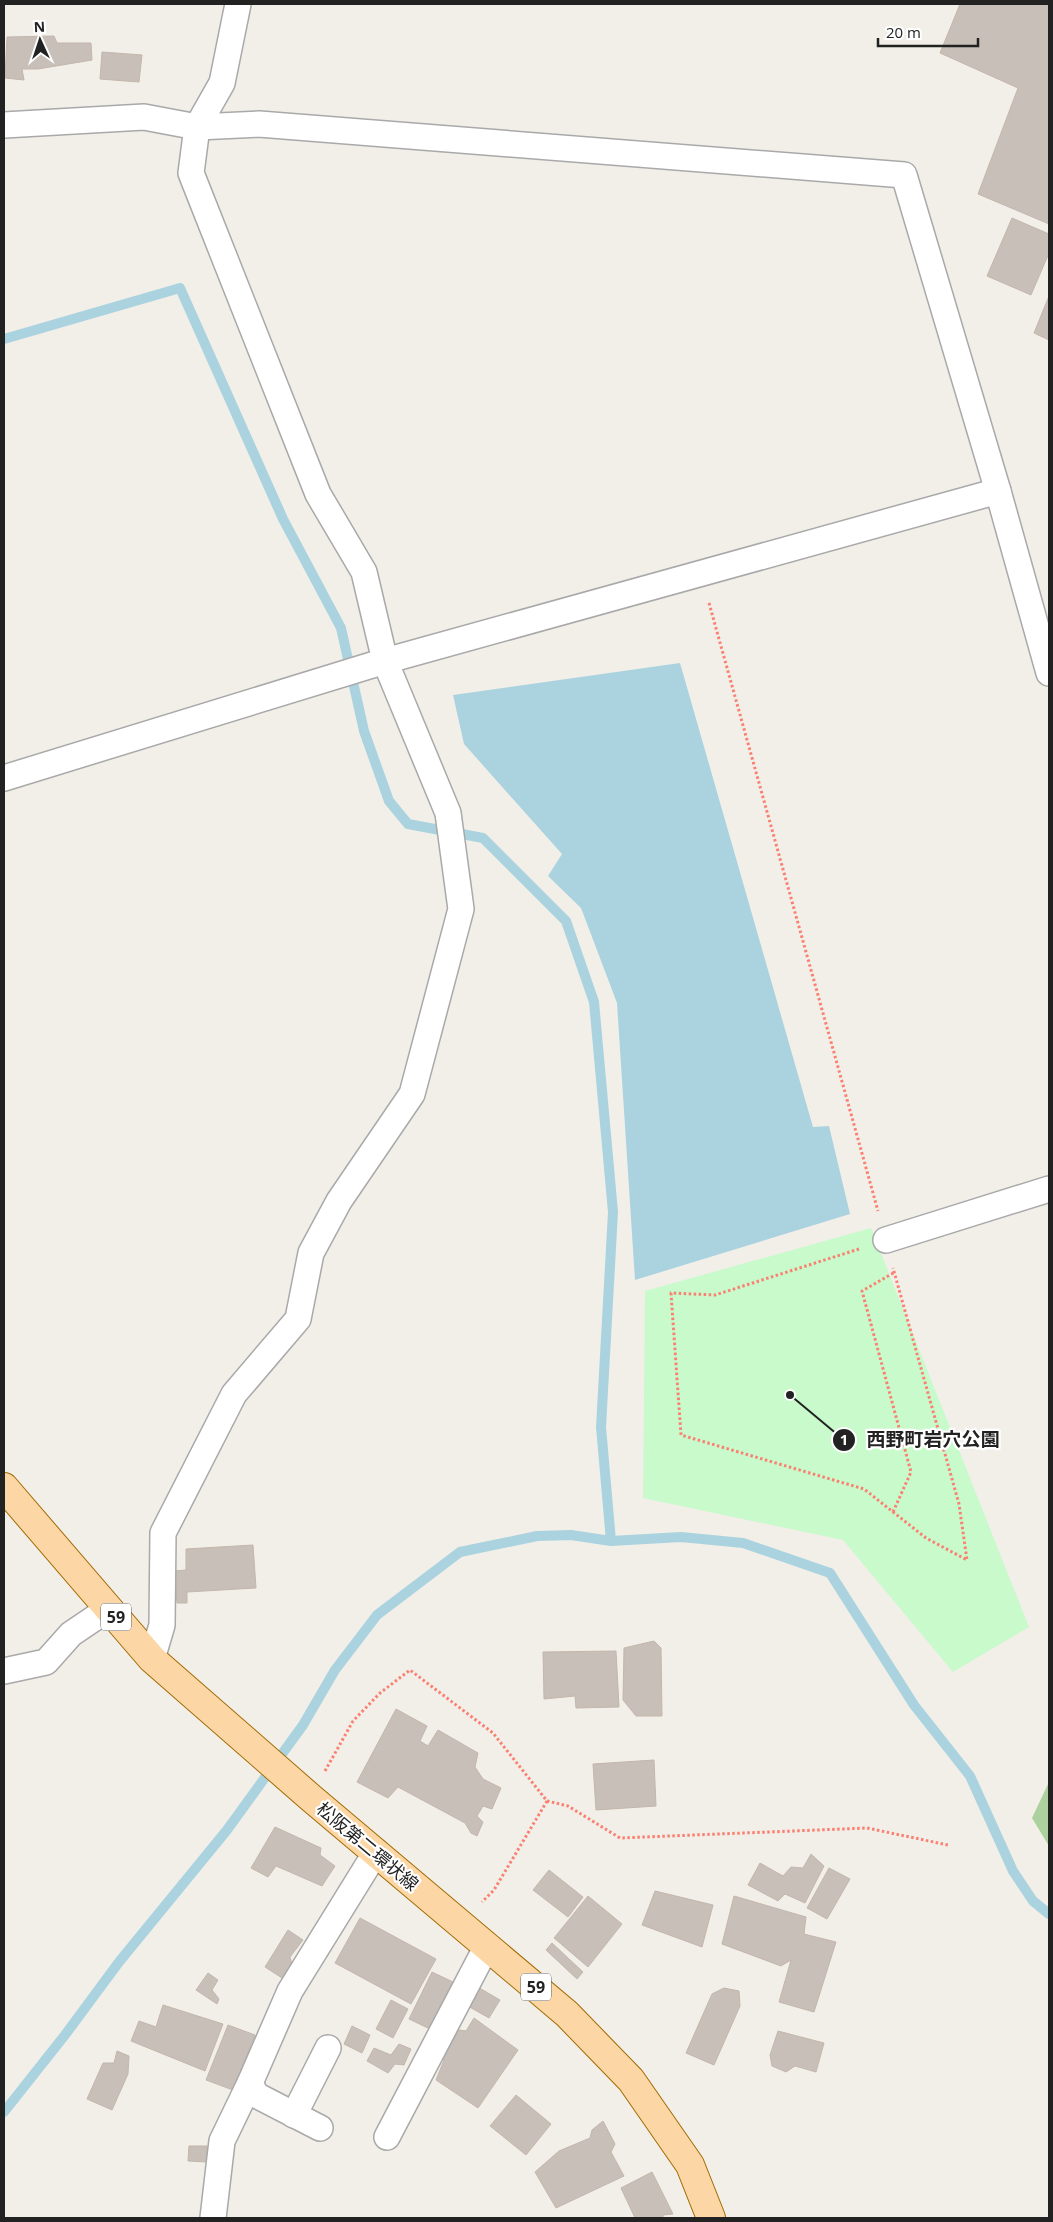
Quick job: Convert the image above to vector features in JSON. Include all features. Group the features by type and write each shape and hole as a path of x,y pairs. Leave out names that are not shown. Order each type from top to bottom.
{"main road":[{"name":"松阪第二環状線","path":"4,1487 152,1659 311,1798 567,2014 631,2080 690,2165 711,2218"}],"street":[{"path":"152,1659 162,1625 163,1533 234,1394 298,1319 311,1253 339,1201 412,1094 461,909 448,813 385,660 364,572 318,494 191,173 197,127 222,83 238,4"},
{"path":"4,125 144,117 197,127 259,124 904,175 998,491 1049,672"},
{"path":"4,778 385,660 998,491"},
{"path":"886,1240 1049,1189"},
{"path":"4,1671 46,1662 71,1634 108,1609"},
{"path":"213,2218 222,2141 250,2083 290,1990 376,1852"},
{"path":"387,2137 487,1946"},
{"path":"294,2115 328,2048"},
{"path":"250,2083 256,2095 320,2128"}],"path":[{"path":"701,573 886,1240 894,1272 959,1504 967,1560 926,1538 864,1489 681,1435 671,1293 715,1295 886,1240"},
{"path":"893,1512 912,1472 862,1291 894,1272"},
{"path":"311,1798 320,1778 353,1721 380,1693 410,1670 494,1733 547,1802 568,1806 620,1838 867,1828 948,1845"},
{"path":"461,1925 494,1890 547,1802"}],"green space":[{"path":"871,1228 1029,1627 953,1672 843,1540 643,1498 645,1291"},
{"path":"1049,1782 1049,1846 1032,1818"}],"water":[{"path":"680,663 813,1127 829,1126 850,1214 635,1280 617,1003 581,908 548,876 562,854 464,744 453,695"}],"building":[{"path":"960,4 1049,4 1049,224 978,194 1018,88 940,53"},
{"path":"54,36 57,43 91,43 92,60 38,69 22,69 24,80 5,78 7,37"},
{"path":"102,52 142,55 139,82 100,79"},
{"path":"1012,218 1049,234 1049,253 1031,295 987,276"},
{"path":"1049,296 1049,340 1034,333"},
{"path":"253,1545 256,1588 187,1592 187,1603 177,1603 174,1571 186,1570 186,1549"},
{"path":"654,1641 661,1648 662,1716 636,1716 623,1700 624,1648"},
{"path":"616,1651 619,1707 576,1708 575,1696 544,1699 543,1652"},
{"path":"396,1709 427,1726 420,1741 428,1746 438,1730 478,1753 475,1767 483,1779 501,1788 492,1809 483,1806 477,1816 483,1822 477,1836 471,1833 465,1823 398,1787 388,1798 357,1782"},
{"path":"654,1760 656,1806 596,1810 593,1764"},
{"path":"275,1827 321,1848 320,1855 335,1866 322,1886 276,1866 268,1877 251,1868"},
{"path":"811,1854 824,1866 805,1903 785,1894 778,1901 748,1885 760,1863 783,1876 791,1867 803,1868"},
{"path":"829,1868 850,1879 827,1919 807,1908"},
{"path":"549,1870 583,1897 568,1917 533,1890"},
{"path":"655,1891 713,1905 702,1947 642,1925"},
{"path":"588,1896 622,1924 588,1967 554,1938"},
{"path":"734,1896 806,1917 804,1934 836,1942 814,2012 779,2002 791,1960 781,1966 722,1944"},
{"path":"360,1918 436,1959 411,2004 335,1963"},
{"path":"288,1930 303,1940 290,1957 292,1965 282,1978 265,1967"},
{"path":"552,1943 583,1972 577,1979 546,1950"},
{"path":"432,1972 453,1982 430,2029 409,2019"},
{"path":"208,1973 218,1980 212,1990 219,1999 217,2004 196,1990"},
{"path":"476,1986 500,2000 489,2018 466,2005"},
{"path":"724,1988 739,1991 740,2006 714,2065 686,2053 712,1994"},
{"path":"391,2000 408,2009 393,2038 376,2029"},
{"path":"163,2005 223,2024 205,2071 131,2041 139,2021 156,2027"},
{"path":"474,2018 518,2050 478,2108 436,2080 444,2060 441,2055 453,2029 466,2031"},
{"path":"228,2025 255,2035 233,2090 206,2080"},
{"path":"352,2026 370,2035 362,2053 344,2044"},
{"path":"778,2031 824,2043 816,2072 795,2066 786,2072 772,2066 770,2055"},
{"path":"399,2044 411,2049 404,2065 395,2064 388,2073 367,2061 374,2048 391,2055"},
{"path":"117,2051 129,2056 128,2074 112,2110 87,2099 103,2063 114,2063"},
{"path":"516,2095 551,2124 526,2155 490,2126"},
{"path":"603,2121 615,2144 611,2152 624,2176 556,2208 535,2172 559,2151 590,2138 592,2130"},
{"path":"189,2146 207,2146 207,2162 188,2161"},
{"path":"652,2172 673,2214 663,2215 663,2218 635,2218 621,2188"}],"waterway":[{"path":"4,339 180,288 283,519 341,628 364,731 389,801 408,824 483,838 566,921 594,1002 613,1212 601,1427 611,1541 681,1537 743,1543 830,1573 914,1705 970,1776 1013,1871 1033,1901 1049,1914"},
{"path":"4,2112 65,2035 119,1962 227,1830 303,1725 335,1670 377,1615 460,1552 537,1536 571,1535 611,1541"}],"place":[{"name":"西野町岩穴公園","path":"790,1395"}]}
